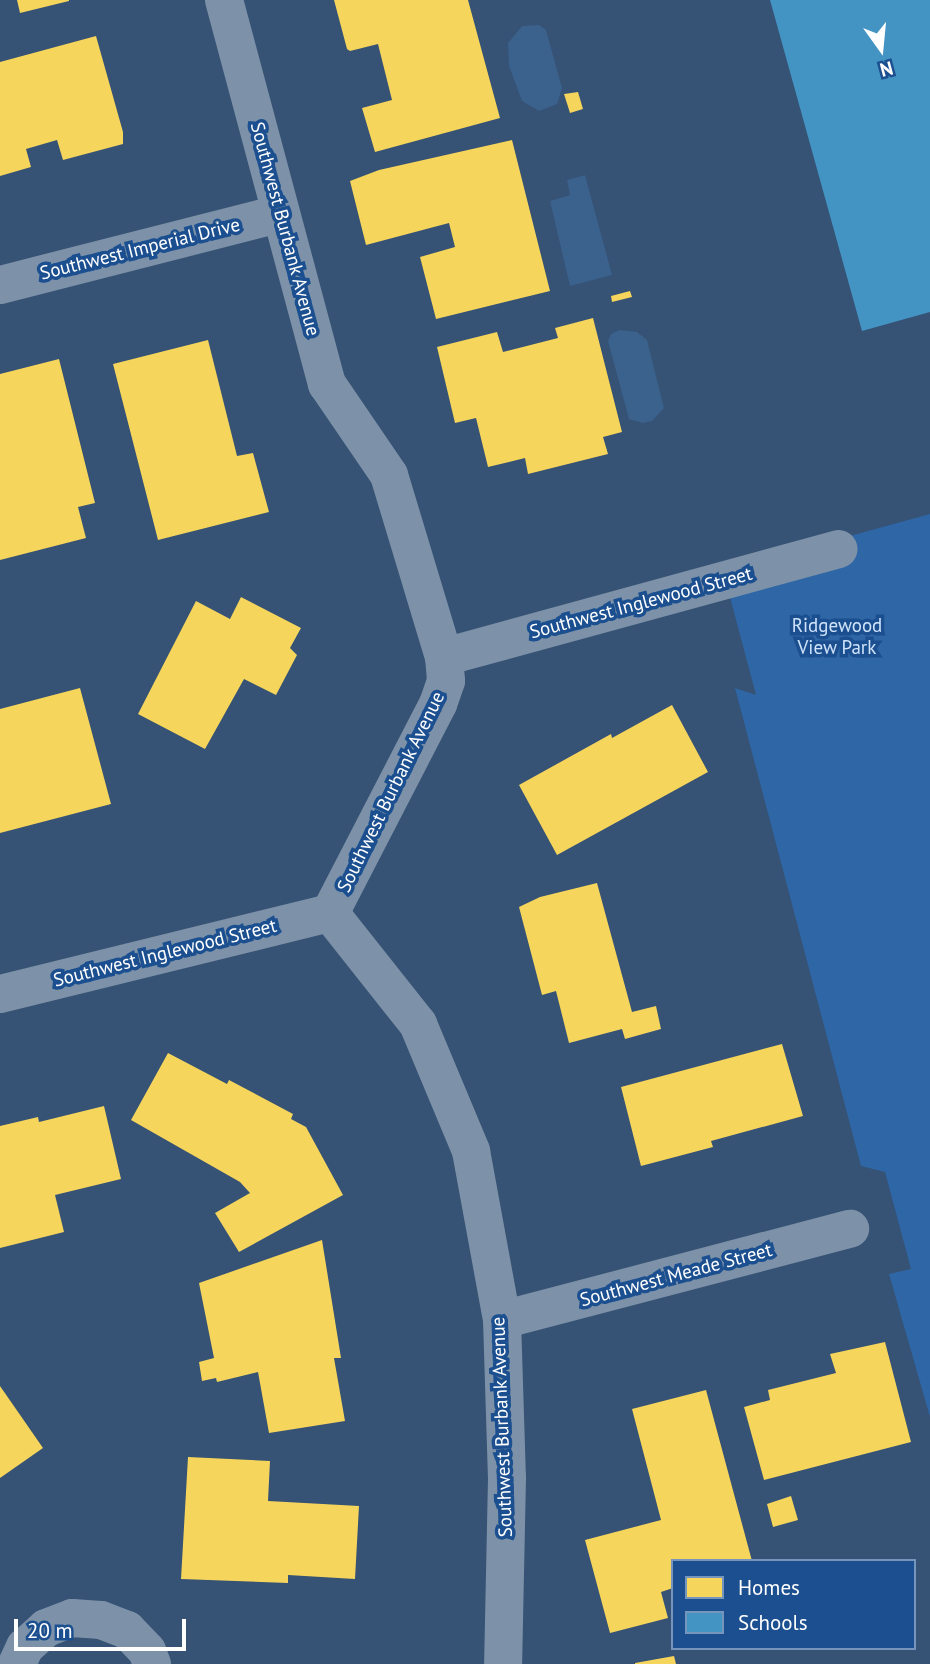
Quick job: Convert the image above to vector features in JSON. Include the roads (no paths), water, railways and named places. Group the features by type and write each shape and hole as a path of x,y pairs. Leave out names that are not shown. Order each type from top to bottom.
{"street":[{"name":"Southwest Burbank Avenue","path":"224,0 279,214 327,384 389,475 444,657 446,681 438,704 330,913 418,1024 471,1151 502,1320 507,1478 503,1664"},
{"name":"Southwest Imperial Drive","path":"0,285 279,214"},
{"name":"Southwest Inglewood Street","path":"444,657 838,549"},
{"name":"Southwest Inglewood Street","path":"0,994 330,913"},
{"name":"Southwest Meade Street","path":"502,1320 850,1229"},
{"path":"17,1664 25,1647 46,1628 72,1618 101,1619 127,1630 147,1651 152,1664"}],"park label":[{"name":"Ridgewood View Park","path":"837,637"}]}
